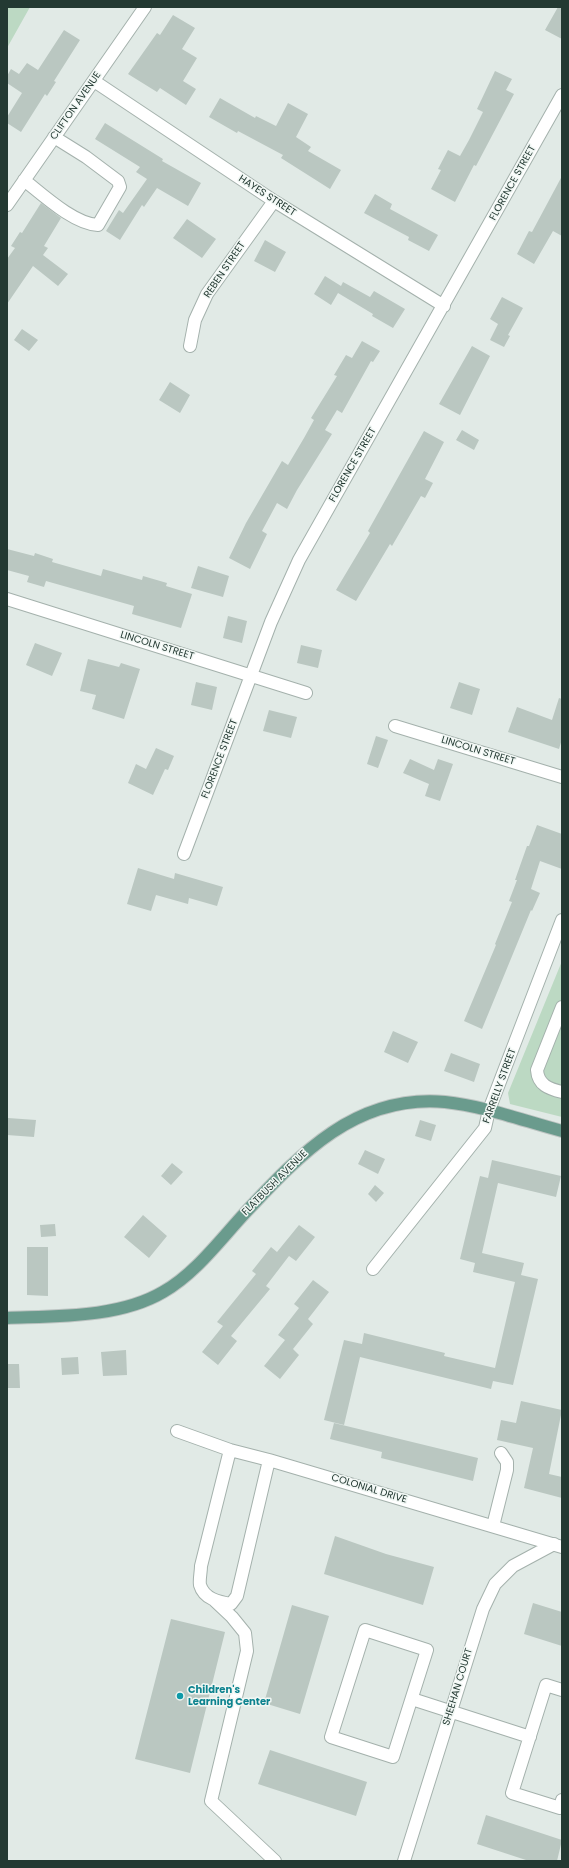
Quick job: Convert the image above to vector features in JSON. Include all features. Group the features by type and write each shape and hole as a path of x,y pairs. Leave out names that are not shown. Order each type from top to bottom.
{"main road":[{"name":"FLATBUSH AVENUE","path":"7,1318 72,1315 107,1310 129,1306 162,1293 196,1265 283,1172 302,1154 348,1122 373,1111 396,1104 421,1101 445,1102 489,1110 562,1131"}],"street":[{"name":"CLIFTON AVENUE","path":"7,205 145,7"},
{"name":"HAYES STREET","path":"94,81 274,201 444,306"},
{"name":"FLORENCE STREET","path":"184,854 271,622 299,560 562,95"},
{"path":"24,180 49,200 79,219 98,225 120,187 118,181 86,157 54,137"},
{"name":"REBEN STREET","path":"190,346 196,320 207,294 274,201"},
{"name":"LINCOLN STREET","path":"7,599 306,693"},
{"name":"LINCOLN STREET","path":"395,726 562,777"},
{"name":"FARRELLY STREET","path":"373,1270 485,1128 489,1110 562,920"},
{"path":"562,1007 537,1070 538,1076 544,1086 562,1092"},
{"name":"COLONIAL DRIVE","path":"177,1431 230,1450 269,1460 558,1546"},
{"path":"230,1450 201,1566 200,1586 208,1596 232,1617 244,1632 247,1651 211,1801 275,1861"},
{"path":"493,1526 507,1470 507,1462 501,1453"},
{"path":"215,1601 231,1604 237,1596 269,1460"},
{"name":"SHEEHAN COURT","path":"408,1860 483,1608 495,1584 513,1566 558,1546"},
{"path":"365,1630 427,1650 412,1699 393,1757 331,1737 365,1630"},
{"path":"562,1690 546,1686 512,1793 560,1808 562,1800"},
{"path":"412,1699 530,1737"}],"green space":[{"path":"7,7 30,7 7,48"},
{"path":"562,961 562,1117 510,1104 508,1093"}],"building":[{"path":"558,7 562,7 562,39 545,30"},
{"path":"173,15 195,28 182,49 197,58 183,81 196,89 186,105 160,88 157,92 128,74 157,33 160,35"},
{"path":"64,30 80,40 54,81 56,82 47,96 45,94 21,132 7,123 7,117 22,93 7,83 7,76 11,69 19,74 27,63 38,70"},
{"path":"495,71 512,79 506,90 514,94 455,202 431,189 441,170 438,169 448,150 460,156 469,140 483,112 477,109"},
{"path":"220,98 255,118 256,116 276,126 288,103 308,114 296,137 311,147 308,151 341,170 330,189 281,158 283,155 238,131 237,133 209,117"},
{"path":"105,123 163,159 162,161 201,183 188,206 157,188 144,207 142,205 120,240 106,231 119,210 123,213 147,179 136,172 140,167 95,139"},
{"path":"562,176 562,236 553,231 534,264 517,254 529,231 532,232"},
{"path":"375,194 392,204 390,209 438,235 429,251 408,240 409,237 364,213"},
{"path":"41,203 61,218 44,246 48,248 43,255 68,274 58,286 33,266 7,304 7,259 15,248 11,246 20,232 22,233"},
{"path":"187,219 216,239 202,258 173,238"},
{"path":"265,240 286,252 275,272 254,261"},
{"path":"325,276 341,286 343,282 370,297 374,291 405,309 393,328 338,293 331,305 314,294"},
{"path":"502,297 523,308 508,335 510,336 504,347 490,340 498,324 490,319"},
{"path":"22,329 38,340 29,351 14,340"},
{"path":"362,341 380,351 373,362 371,361 342,413 337,410 325,430 332,434 297,490 287,509 277,503 262,531 267,534 250,569 229,558 246,523 282,461 288,465 304,438 314,420 311,418 337,376 334,375 346,355 352,358"},
{"path":"472,346 490,356 460,415 439,404"},
{"path":"170,382 190,395 180,413 159,400"},
{"path":"462,430 479,440 474,450 456,440"},
{"path":"424,431 444,442 425,479 433,483 425,498 421,496 392,546 390,544 356,601 336,590 370,533 368,531"},
{"path":"7,549 34,556 35,553 53,559 52,562 101,576 103,569 142,580 143,576 167,583 166,586 192,594 181,628 132,614 134,606 46,581 44,587 27,582 29,576 7,570"},
{"path":"198,566 229,576 223,597 191,588"},
{"path":"228,616 247,621 242,643 223,638"},
{"path":"35,643 62,653 52,676 26,665"},
{"path":"301,645 322,650 318,668 297,663"},
{"path":"88,659 119,667 121,663 140,669 124,719 92,709 96,695 80,691"},
{"path":"196,682 217,687 212,710 191,705"},
{"path":"459,682 480,689 472,715 450,708"},
{"path":"559,698 562,699 562,739 559,749 508,732 517,707 552,720"},
{"path":"269,710 297,717 291,738 263,731"},
{"path":"376,736 388,740 378,768 367,764"},
{"path":"156,748 174,756 168,770 165,769 153,795 128,783 136,764 146,769"},
{"path":"410,759 434,770 438,759 453,764 440,801 425,796 429,784 403,773"},
{"path":"537,825 562,834 562,869 540,861 531,889 540,893 532,911 531,910 482,1029 464,1021 496,945 495,944 512,902 509,901 517,880 515,880 527,846 529,846"},
{"path":"138,868 174,879 175,873 223,887 217,906 189,898 188,904 156,895 151,911 127,904"},
{"path":"393,1031 418,1042 408,1063 384,1052"},
{"path":"451,1053 480,1064 474,1082 444,1071"},
{"path":"8,1118 36,1120 34,1137 7,1135"},
{"path":"420,1120 436,1125 431,1141 415,1136"},
{"path":"365,1150 385,1159 378,1174 358,1164"},
{"path":"492,1160 561,1176 556,1197 498,1183 482,1253 524,1263 521,1275 538,1279 513,1385 493,1381 491,1389 360,1357 344,1425 324,1420 344,1340 362,1344 364,1333 445,1353 444,1356 495,1368 515,1282 473,1272 475,1263 460,1259 480,1176 488,1178"},
{"path":"172,1163 183,1172 171,1185 161,1176"},
{"path":"375,1185 384,1193 376,1202 368,1194"},
{"path":"143,1215 167,1236 149,1258 124,1237"},
{"path":"55,1224 56,1236 41,1237 40,1225"},
{"path":"299,1225 315,1237 296,1261 289,1256 266,1286 270,1289 231,1336 237,1341 218,1365 202,1352 223,1326 217,1322 256,1274 252,1271 271,1247 277,1252"},
{"path":"27,1247 48,1247 48,1296 27,1295"},
{"path":"313,1280 329,1292 308,1319 313,1324 293,1349 299,1355 280,1379 264,1366 285,1340 278,1335 299,1308 294,1304"},
{"path":"126,1350 127,1375 103,1376 101,1352"},
{"path":"78,1357 79,1374 62,1375 61,1358"},
{"path":"7,1364 19,1364 20,1388 7,1388"},
{"path":"521,1401 562,1410 549,1474 562,1477 562,1498 524,1488 533,1448 497,1440 501,1420 516,1423"},
{"path":"334,1423 478,1458 473,1481 381,1458 382,1452 330,1439"},
{"path":"335,1536 386,1554 434,1567 423,1605 324,1574"},
{"path":"533,1603 562,1612 562,1646 524,1634"},
{"path":"292,1605 329,1616 300,1714 264,1703"},
{"name":"Children's Learning Center","path":"171,1619 225,1632 190,1773 135,1759"},
{"path":"270,1750 367,1782 356,1816 258,1784"},
{"path":"486,1815 562,1840 557,1861 529,1861 477,1844"}],"place":[{"name":"Children's Learning Center","path":"180,1696"}]}
